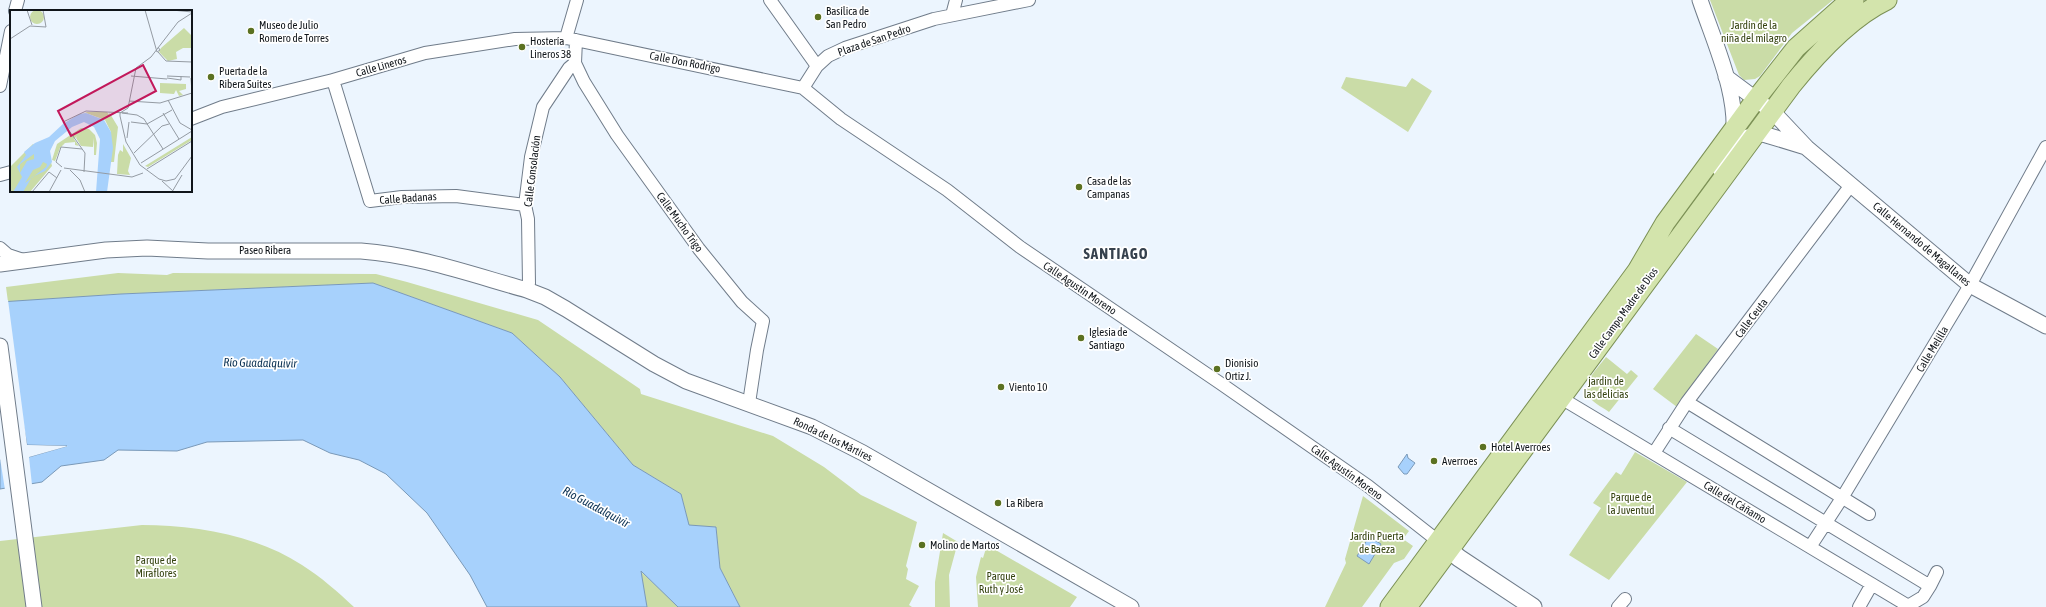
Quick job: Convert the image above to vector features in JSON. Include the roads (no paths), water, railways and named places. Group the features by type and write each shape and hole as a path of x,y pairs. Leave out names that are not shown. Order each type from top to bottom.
{"main road":[{"name":"Calle Campo Madre de Dios","path":"1390,607 1443,546 1561,398 1710,195 1811,62 1852,23 1887,0"},
{"name":"Calle Campo Madre de Dios","path":"1407,607 1443,546 1638,271 1665,223 1731,137 1756,99 1796,48 1847,3"},
{"path":"1443,546 1533,607"}],"street":[{"path":"15,10 18,0"},
{"name":"Calle Mucho Trigo","path":"577,0 571,39 575,63 584,82 617,135 670,209 742,302 763,322 749,403"},
{"path":"770,0 818,66"},
{"path":"952,15 956,0"},
{"name":"Plaza de San Pedro","path":"803,88 818,66 828,56 845,48 934,19 1029,0"},
{"path":"1700,0 1726,77 1733,107 1730,154 1712,177 1710,195"},
{"path":"0,86 10,36"},
{"name":"Calle Lineros","path":"195,117 222,107 333,80 425,54 515,39 571,39"},
{"name":"Calle Don Rodrigo","path":"571,39 803,88"},
{"name":"Calle Consolación","path":"527,290 529,283 525,205 531,157 544,107 569,68 575,63"},
{"path":"1726,77 1773,112"},
{"name":"Calle Badanas","path":"333,80 370,201 402,197 456,196 525,205"},
{"name":"Calle Agustín Moreno","path":"803,88 840,119 947,190 1020,247 1362,482 1443,546"},
{"name":"Calle Hernando de Magallanes","path":"1773,112 1807,148 1970,285 2046,326"},
{"name":"Calle Hernando de Magallanes","path":"1755,135 1763,134 1776,137 1807,148"},
{"path":"1731,137 1755,135"},
{"name":"Calle Melilla","path":"1810,548 1842,498 1970,285 2046,147"},
{"path":"0,175 10,172"},
{"name":"Calle Ceuta","path":"1654,453 1687,402 1851,185"},
{"path":"0,248 8,254 25,260"},
{"name":"Paseo Ribera","path":"0,264 106,250 147,248 208,251 361,251 381,252 412,258 527,290"},
{"name":"Ronda de los Mártires","path":"527,290 545,297 566,309 654,364 686,381 812,426 857,450 1131,607"},
{"path":"0,346 34,607"},
{"name":"Calle del Cáñamo","path":"1561,398 1909,606 1923,597 1938,572"},
{"path":"1687,402 1869,514"},
{"path":"1669,428 1930,586"},
{"path":"1858,607 1872,584"},
{"path":"1107,592 1120,607"}],"water":[{"name":"Río Guadalquivir","path":"373,283 512,333 560,377 633,465 681,494 689,525 716,527 720,568 740,607 678,607 641,571 647,607 487,607 470,575 427,513 386,474 359,460 330,453 303,440 207,442 177,451 118,450 104,460 61,466 42,482 0,489 0,460 29,457 67,446 27,445 0,302 121,294"},
{"path":"1407,454 1408,458 1415,463 1407,474 1404,474 1398,467"},
{"path":"1369,537 1381,544 1369,564 1357,556"}],"place":[{"name":"Basílica de San Pedro","path":"818,17"},
{"name":"Museo de Julio Romero de Torres","path":"251,31"},
{"name":"Hostería Lineros 38","path":"522,47"},
{"name":"Puerta de la Ribera Suites","path":"211,77"},
{"name":"Casa de las Campanas","path":"1079,187"},
{"name":"Iglesia de Santiago","path":"1081,338"},
{"name":"Dionisio Ortiz J.","path":"1217,369"},
{"name":"Viento 10","path":"1001,387"},
{"name":"Hotel Averroes","path":"1483,447"},
{"name":"Averroes","path":"1434,461"},
{"name":"La Ribera","path":"998,503"},
{"name":"Molino de Martos","path":"922,545"}],"district":[{"name":"SANTIAGO","path":"1116,254"}],"park label":[{"name":"Jardín de la niña del milagro","path":"1754,31"},
{"name":"jardin de las delicias","path":"1606,387"},
{"name":"Parque de la Juventud","path":"1631,503"},
{"name":"Jardín Puerta de Baeza","path":"1377,542"},
{"name":"Parque de Miraflores","path":"156,566"},
{"name":"Parque Ruth y José","path":"1001,582"}]}
